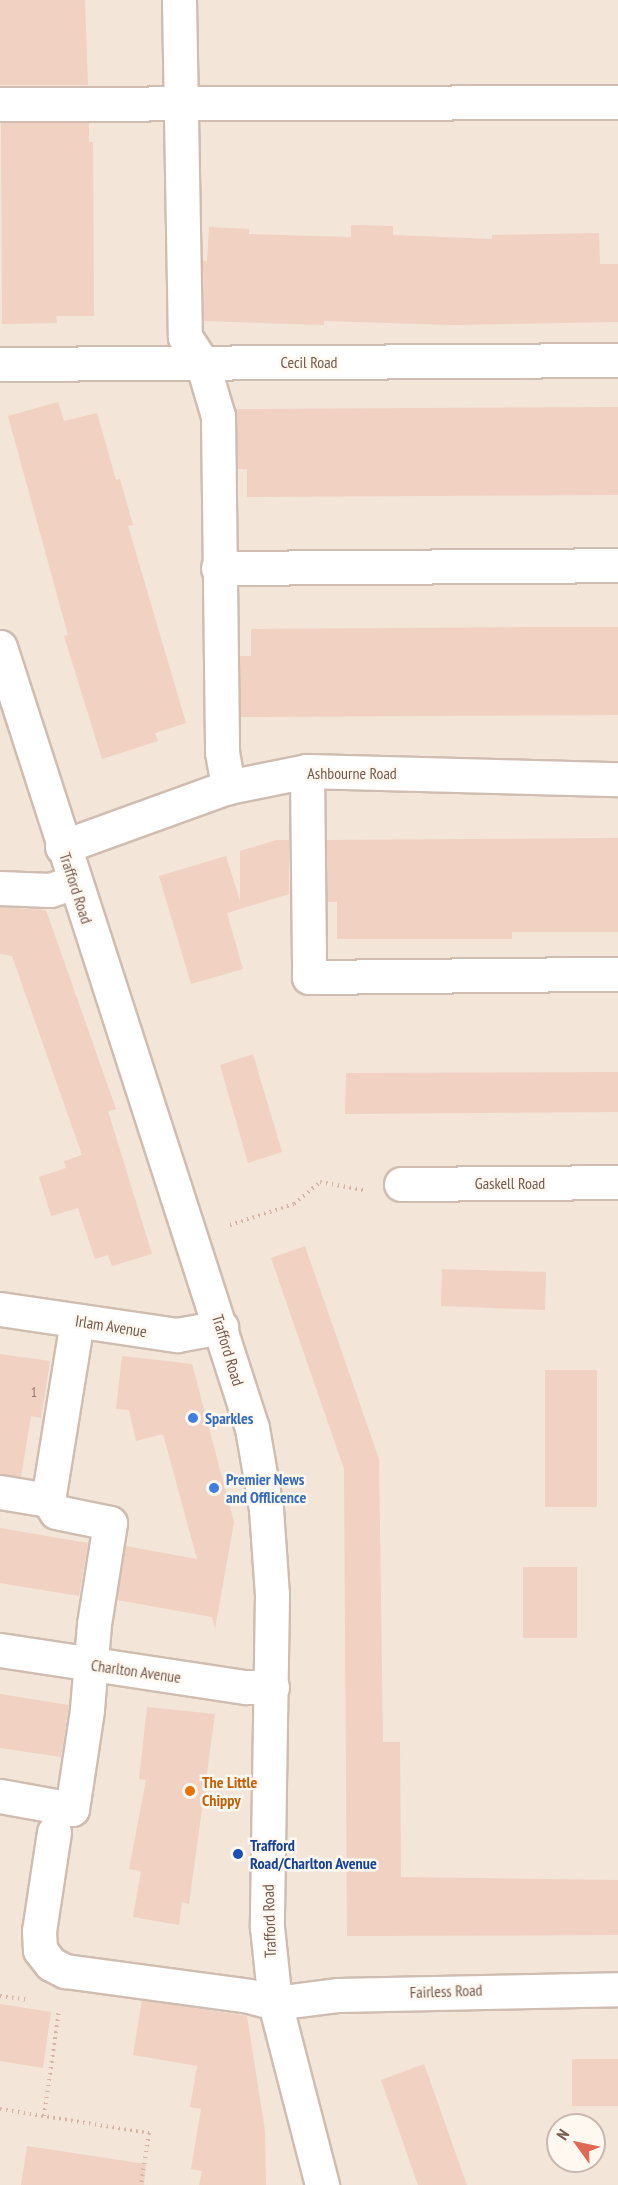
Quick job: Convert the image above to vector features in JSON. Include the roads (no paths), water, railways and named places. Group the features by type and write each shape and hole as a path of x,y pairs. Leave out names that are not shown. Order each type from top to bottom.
{"street":[{"path":"179,0 183,103 185,338 202,362 218,416 218,568 222,752 228,787"},
{"path":"0,104 618,102"},
{"name":"Cecil Road","path":"0,364 618,360"},
{"path":"218,568 618,565"},
{"name":"Trafford Road","path":"0,647 62,847 221,1327 252,1428 266,1509 272,1687 267,1927 275,2003 322,2185"},
{"path":"307,771 309,977 618,974"},
{"name":"Ashbourne Road","path":"62,847 228,787 307,771 618,778"},
{"path":"0,888 50,890 74,882"},
{"name":"Gaskell Road","path":"401,1184 618,1182"},
{"name":"Irlam Avenue","path":"0,1309 177,1335 221,1327"},
{"path":"0,1797 72,1809 110,1523 56,1512 48,1500 76,1321"},
{"path":"0,1492 48,1500"},
{"name":"Charlton Avenue","path":"0,1650 246,1687 272,1687"},
{"path":"54,1832 39,1931 40,1950 51,1965 65,1971 249,1996 275,2003"},
{"name":"Fairless Road","path":"275,2003 338,1995 618,1989"}],"place":[{"name":"Sparkles","path":"193,1418"},
{"name":"Premier News and Offlicence","path":"214,1488"},
{"name":"The Little Chippy","path":"190,1791"},
{"name":"Trafford Road/Charlton Avenue","path":"238,1854"}]}
